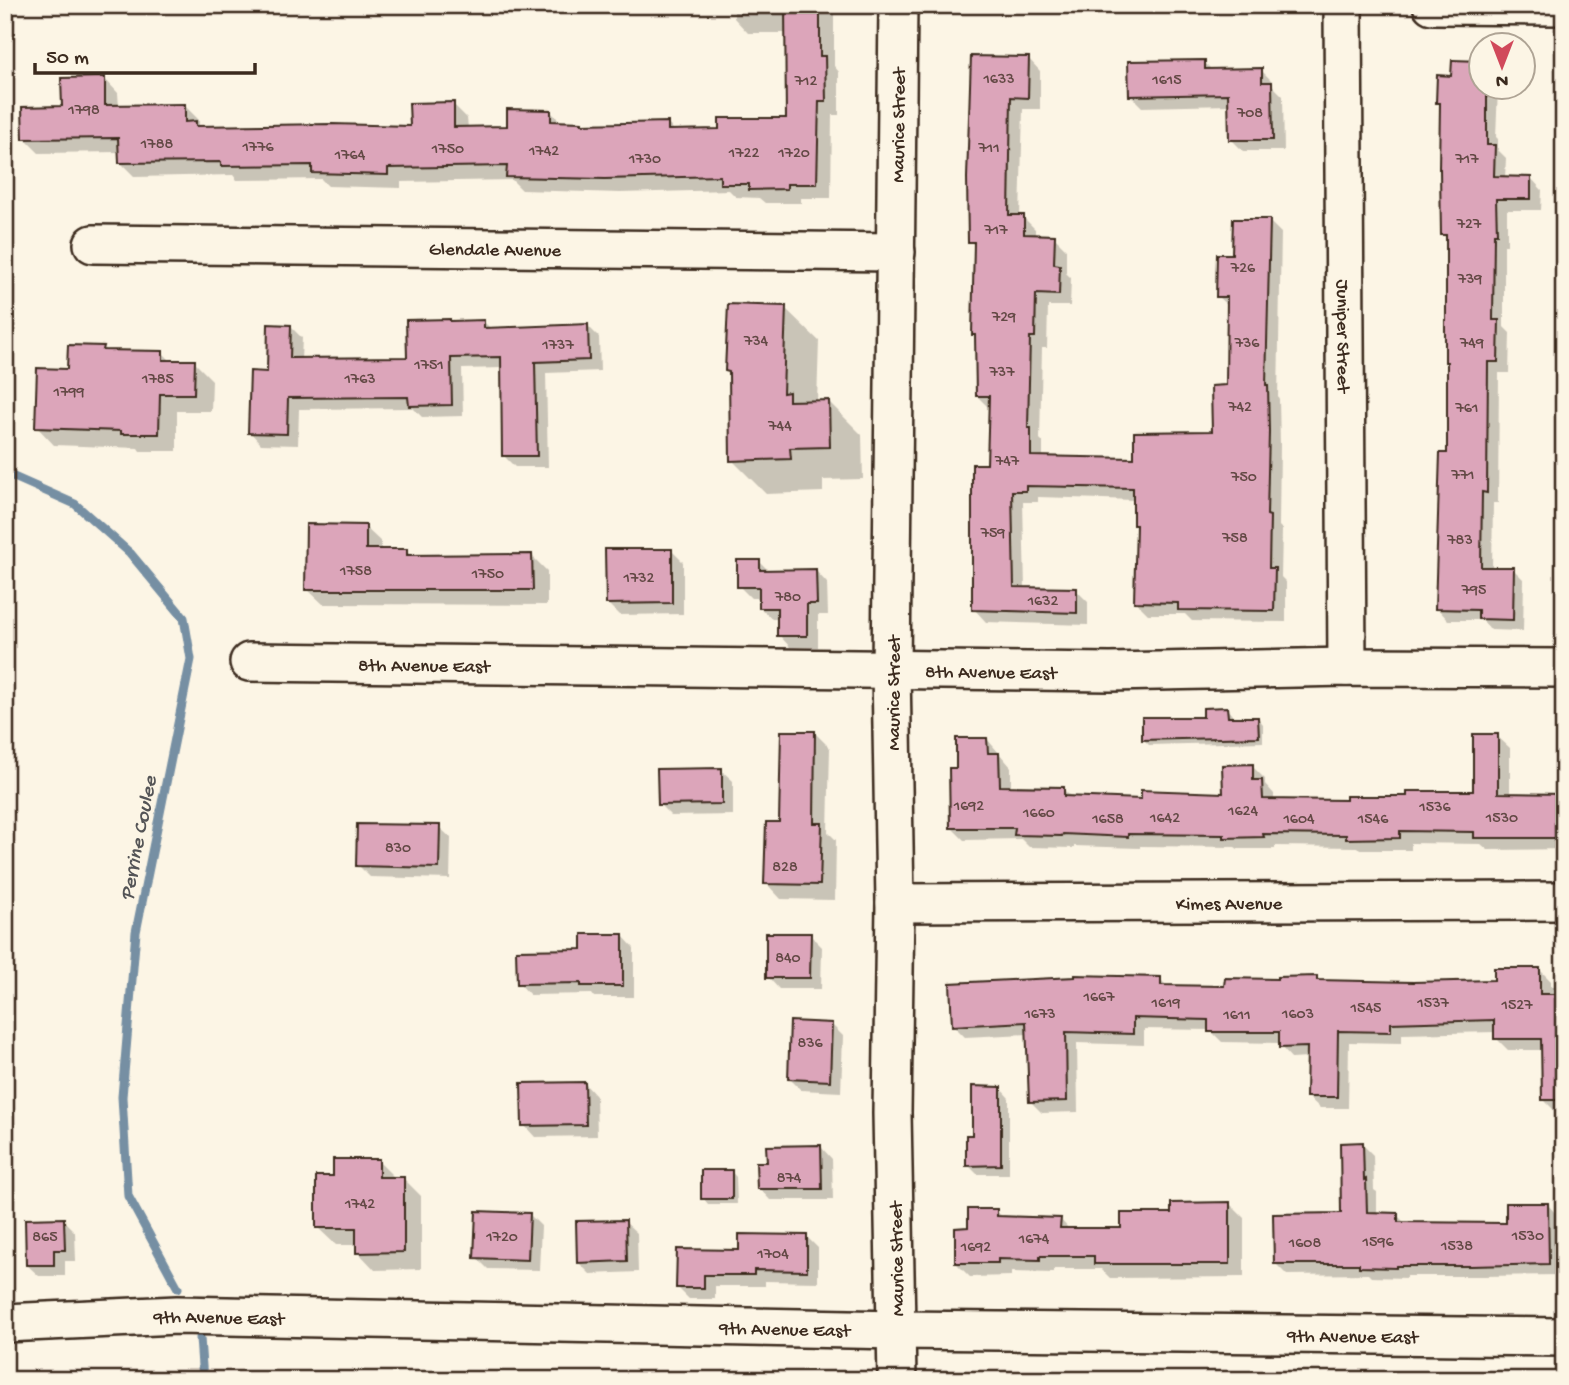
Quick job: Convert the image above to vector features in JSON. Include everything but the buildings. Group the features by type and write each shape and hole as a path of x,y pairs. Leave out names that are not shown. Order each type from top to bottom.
{"street":[{"name":"Maurice Street","path":"897,1380 892,1113 895,903 891,669 898,5"},
{"name":"Juniper Street","path":"1343,5 1347,667"},
{"path":"1433,5 1564,6"},
{"name":"Glendale Avenue","path":"93,244 897,252"},
{"name":"8th Avenue East","path":"249,662 1111,672 1347,667 1564,668"},
{"name":"Kimes Avenue","path":"895,903 1564,901"},
{"name":"9th Avenue East","path":"5,1323 177,1315 897,1330 1564,1337"}],"shaded area":[{"path":"5,594 13,893 5,893"}],"waterway":[{"name":"Perrine Coulee","path":"5,473 75,504 130,553 184,618 191,659 136,932 122,1097 128,1196 178,1288"},
{"name":"Perrine Coulee","path":"200,1338 203,1380"}]}
